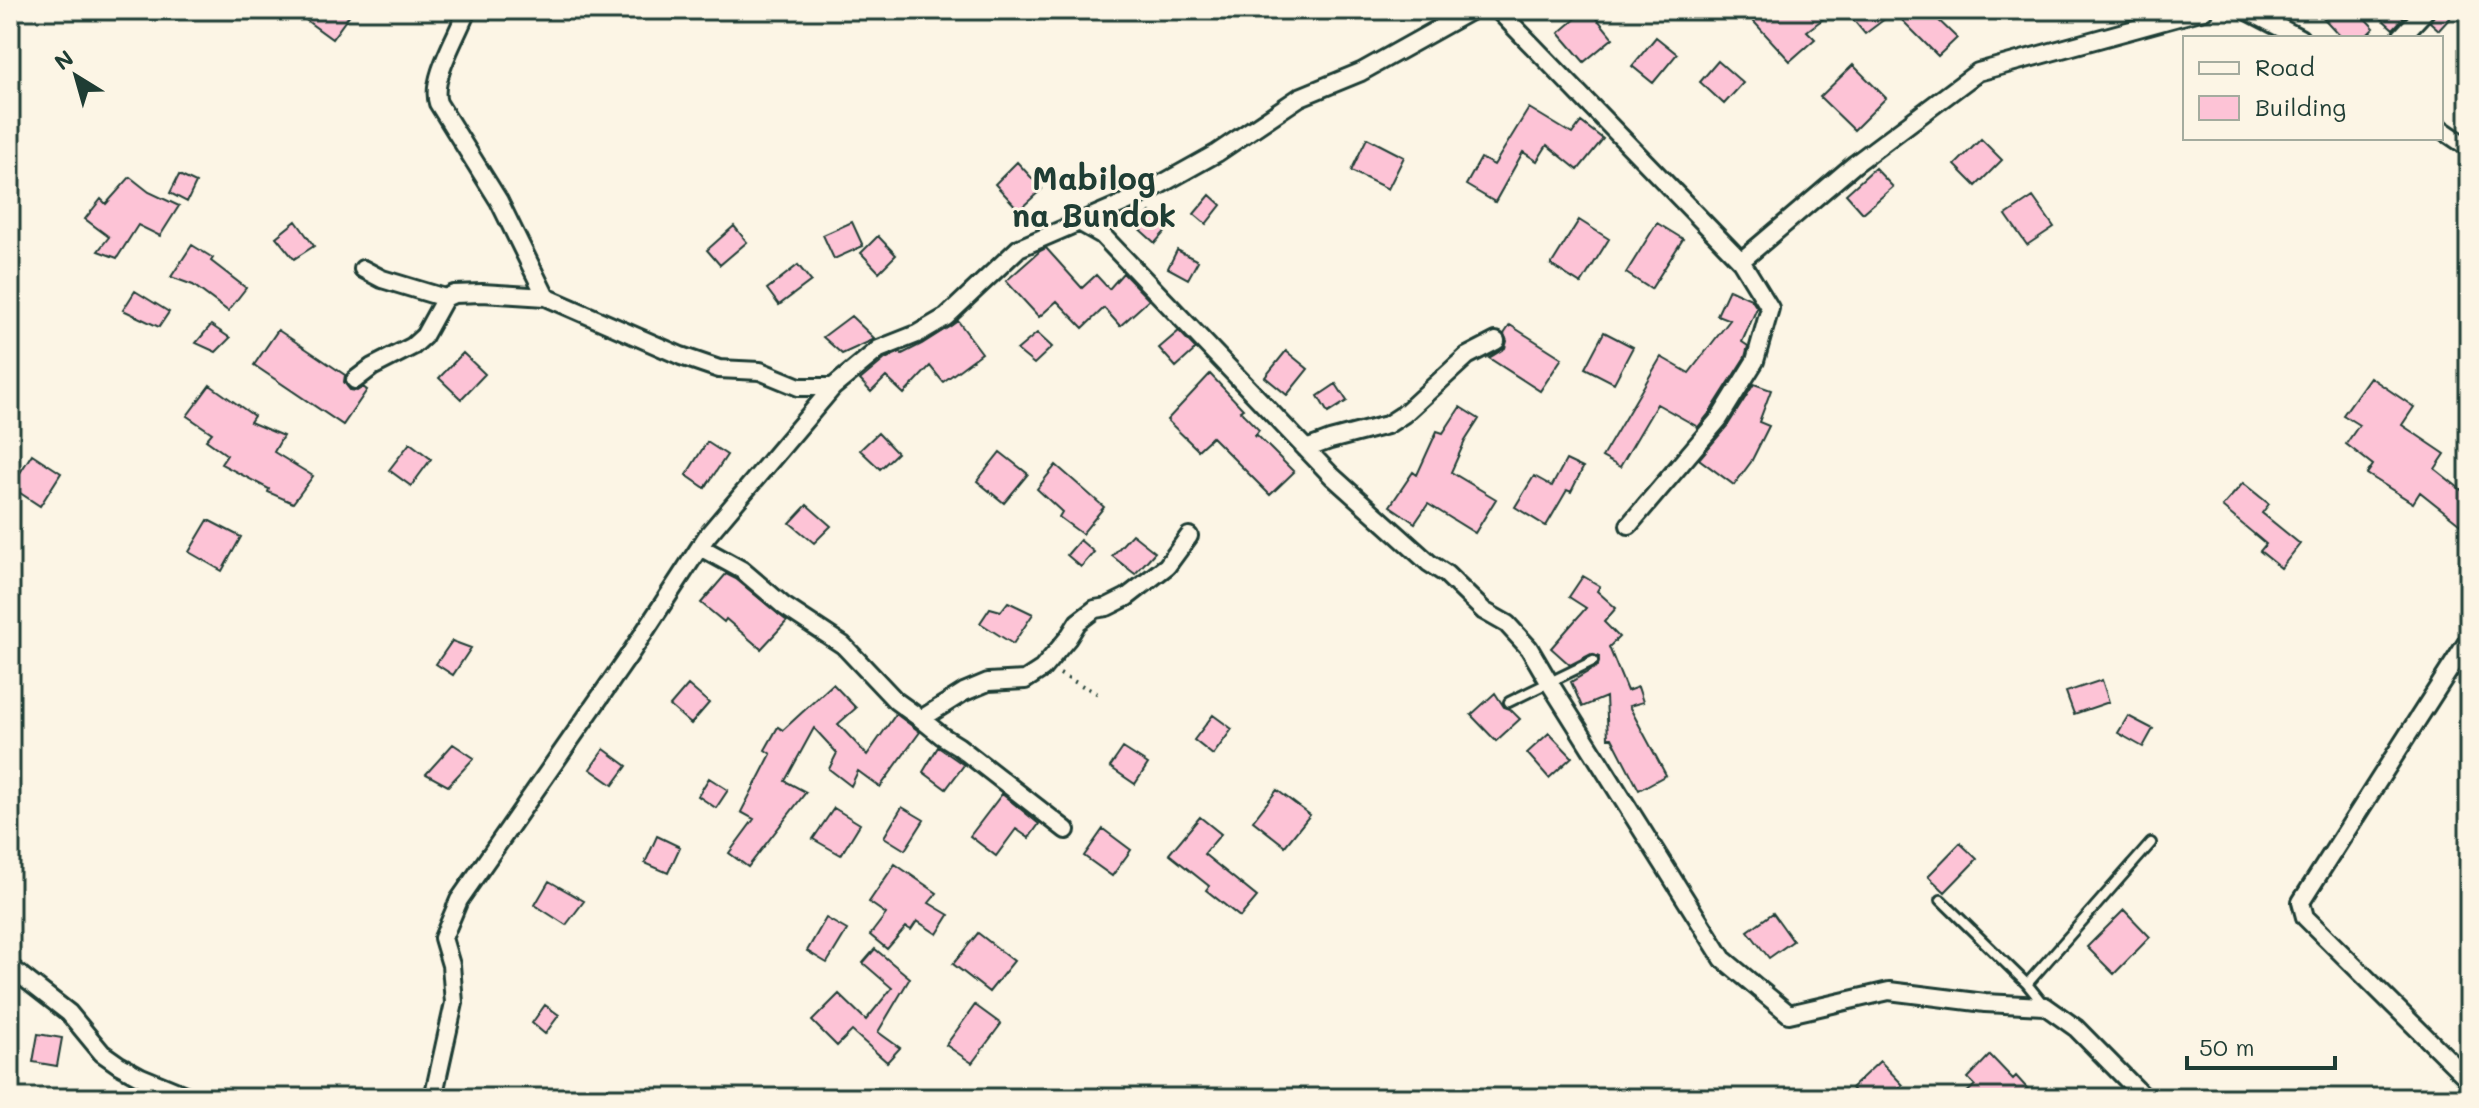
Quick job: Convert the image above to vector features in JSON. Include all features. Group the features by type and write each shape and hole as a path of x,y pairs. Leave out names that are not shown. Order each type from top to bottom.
{"street":[{"path":"467,10 438,78 435,94 499,201 546,297"},
{"path":"433,1098 454,1003 451,965 443,938 459,900 630,654 700,547 833,387 879,349 917,334 946,317 1019,248 1140,196 1217,153 1300,97 1361,72 1472,10"},
{"path":"1498,10 1741,261 1770,308 1755,361 1719,419 1629,525"},
{"path":"1741,261 1855,164 1978,72 2204,10"},
{"path":"2246,10 2296,36"},
{"path":"2402,36 2426,10"},
{"path":"2443,130 2469,148"},
{"path":"1079,222 1102,235 1306,449 1402,540 1446,574 1484,611 1507,624 1529,648 1723,959 1789,1014 1889,991 1985,1003 2045,1006 2076,1028 2145,1098"},
{"path":"363,269 382,279 445,298"},
{"path":"355,380 372,367 413,346 424,336 445,298 454,294 482,293 546,297 681,356 719,369 760,371 799,387 833,387"},
{"path":"1306,449 1387,425 1404,414 1467,356 1496,341"},
{"path":"921,719 964,692 988,682 1025,680 1042,669 1078,622 1095,609 1127,597 1167,566 1189,536"},
{"path":"700,547 742,570 784,606 843,645 896,701 1066,830"},
{"path":"2469,639 2301,902 2305,917 2469,1080"},
{"path":"10,967 69,1013 102,1053 141,1077 192,1098"}],"lane":[{"path":"1509,702 1593,661"},
{"path":"2027,984 2151,843"},
{"path":"1941,900 2027,984 2045,1006"}],"path":[{"path":"1042,669 1056,672 1100,695"}],"building":[{"path":"292,10 353,10 332,39"},
{"path":"1590,10 1613,38 1584,62 1559,33"},
{"path":"1743,10 1835,10 1807,31 1815,39 1790,61"},
{"path":"1845,10 1928,10 1957,38 1938,56 1894,12 1865,34"},
{"path":"2316,10 2357,10 2374,28 2366,36 2340,36"},
{"path":"2372,10 2411,10 2393,29"},
{"path":"2437,10 2443,10 2450,18 2439,30 2430,22"},
{"path":"1656,37 1677,54 1653,83 1632,66"},
{"path":"1718,61 1743,83 1724,104 1700,82"},
{"path":"1853,65 1886,98 1854,130 1820,97"},
{"path":"1529,108 1572,134 1581,122 1603,139 1578,170 1547,145 1537,161 1523,152 1495,202 1466,185 1481,158 1494,165"},
{"path":"1367,138 1404,157 1388,189 1351,171"},
{"path":"1981,139 2002,160 1976,186 1955,165"},
{"path":"1017,162 1042,189 1019,210 995,184"},
{"path":"1875,168 1893,187 1863,213 1846,194"},
{"path":"179,175 196,183 187,202 170,193"},
{"path":"130,177 149,192 179,206 160,236 138,225 117,258 98,251 109,237 85,219 101,199 106,204"},
{"path":"1210,195 1221,205 1206,224 1194,214"},
{"path":"2033,197 2054,227 2027,245 2006,215"},
{"path":"1150,212 1169,227 1155,243 1137,227"},
{"path":"1579,220 1609,239 1581,284 1551,265"},
{"path":"296,221 314,246 294,259 276,237"},
{"path":"852,222 863,246 834,259 823,235"},
{"path":"1657,223 1683,239 1651,289 1626,273"},
{"path":"734,226 747,242 720,265 707,250"},
{"path":"878,236 896,255 879,272 861,253"},
{"path":"192,245 213,258 211,261 246,288 228,311 193,285 171,277"},
{"path":"1046,248 1082,288 1096,275 1109,289 1123,273 1149,300 1120,326 1104,308 1083,328 1057,301 1039,317 1006,281"},
{"path":"1177,250 1198,261 1188,279 1168,268"},
{"path":"798,265 811,281 779,305 767,289"},
{"path":"1729,289 1751,299 1757,308 1742,342 1748,346 1745,357 1710,412 1698,427 1657,404 1620,467 1602,457 1661,357 1689,373 1730,320 1717,315"},
{"path":"135,291 169,312 159,327 123,310"},
{"path":"851,316 875,339 842,354 823,337"},
{"path":"958,321 982,353 943,382 930,366 904,394 886,377 871,392 860,380 885,359 922,344"},
{"path":"211,325 230,338 216,352 196,343"},
{"path":"1510,325 1562,358 1540,391 1489,358 1505,348 1507,341 1504,334"},
{"path":"278,330 345,375 344,382 350,390 357,391 363,387 367,390 343,425 254,365"},
{"path":"1179,331 1196,349 1176,367 1159,348"},
{"path":"1604,332 1633,347 1614,383 1585,368"},
{"path":"1037,333 1052,347 1034,364 1017,350"},
{"path":"1286,351 1308,369 1287,395 1265,377"},
{"path":"463,353 485,374 461,399 439,378"},
{"path":"1210,374 1259,430 1254,437 1257,435 1294,472 1270,495 1212,437 1198,450 1167,420"},
{"path":"2370,377 2414,407 2402,425 2445,454 2435,469 2469,496 2469,531 2420,492 2413,503 2367,474 2373,465 2346,444 2359,425 2343,415"},
{"path":"1336,384 1347,401 1328,413 1318,396"},
{"path":"1754,384 1771,390 1759,422 1769,426 1751,462 1734,485 1699,459 1728,425"},
{"path":"210,385 254,416 250,422 283,436 274,452 313,476 293,503 221,464 227,455 206,440 212,433 187,416"},
{"path":"1460,407 1479,419 1451,472 1496,499 1475,533 1428,504 1415,523 1390,506 1413,472 1417,475 1437,431 1443,433"},
{"path":"878,433 897,453 880,469 860,450"},
{"path":"707,442 727,455 705,488 686,475"},
{"path":"410,443 431,459 411,486 389,470"},
{"path":"1000,452 1028,474 1004,503 977,481"},
{"path":"32,454 61,473 40,506 11,487"},
{"path":"1566,460 1583,468 1571,492 1567,490 1546,526 1515,507 1534,476 1552,486"},
{"path":"1056,465 1104,507 1082,534 1059,517 1062,512 1037,489"},
{"path":"2243,483 2269,504 2262,513 2300,544 2281,568 2260,551 2266,544 2222,507"},
{"path":"807,505 831,526 814,543 790,523"},
{"path":"208,520 241,537 222,571 189,552"},
{"path":"1132,534 1155,552 1135,574 1112,556"},
{"path":"1080,540 1094,552 1081,567 1067,555"},
{"path":"726,574 787,621 761,649 726,619 724,622 701,603"},
{"path":"1583,576 1600,586 1597,591 1616,608 1604,622 1619,637 1609,647 1627,691 1638,687 1643,702 1629,706 1666,775 1639,790 1612,738 1608,738 1606,697 1582,707 1571,682 1598,666 1599,657 1591,654 1570,665 1551,648 1586,608 1569,597"},
{"path":"1008,602 1033,614 1013,644 980,623 990,608 1001,611"},
{"path":"452,641 471,648 453,675 436,664"},
{"path":"2102,680 2109,702 2074,714 2066,692"},
{"path":"833,684 856,708 838,724 867,755 896,714 920,732 880,787 858,771 851,786 829,769 837,753 814,728 785,781 806,792 748,867 729,853 754,819 741,812 771,754 765,750 778,727 783,730"},
{"path":"688,685 709,703 691,724 670,706"},
{"path":"1495,693 1504,707 1520,719 1496,741 1471,715"},
{"path":"1213,715 1232,729 1213,755 1194,740"},
{"path":"2128,716 2153,729 2143,747 2118,733"},
{"path":"1549,733 1572,757 1549,778 1527,753"},
{"path":"453,744 474,758 448,786 426,774"},
{"path":"938,747 964,765 946,789 923,772"},
{"path":"1123,748 1148,764 1135,784 1110,767"},
{"path":"604,749 627,766 613,785 590,769"},
{"path":"709,778 728,790 716,808 698,796"},
{"path":"1277,790 1310,815 1285,846 1253,821"},
{"path":"1002,794 1039,824 1029,838 1016,829 996,856 970,836"},
{"path":"902,807 924,820 905,850 884,837"},
{"path":"834,808 860,824 841,855 813,839"},
{"path":"1200,817 1221,834 1204,854 1257,897 1240,917 1206,890 1209,886 1169,854"},
{"path":"1103,829 1131,850 1112,876 1084,856"},
{"path":"657,836 680,847 668,873 645,863"},
{"path":"1960,843 1977,859 1945,892 1928,876"},
{"path":"895,864 937,893 929,903 949,915 937,934 917,921 911,930 906,927 887,949 870,935 886,914 869,902"},
{"path":"549,881 584,901 566,925 535,905"},
{"path":"2124,910 2150,937 2114,974 2087,947"},
{"path":"1773,913 1793,941 1769,958 1748,931"},
{"path":"826,918 847,930 827,963 807,951"},
{"path":"978,933 1014,961 989,992 953,964"},
{"path":"875,949 910,978 878,1032 900,1048 887,1062 852,1031 837,1046 812,1021 839,994 866,1020 892,988 863,963"},
{"path":"545,1005 559,1015 545,1034 532,1023"},
{"path":"975,1005 1001,1024 972,1063 946,1045"},
{"path":"38,1034 62,1038 57,1066 33,1062"},
{"path":"1990,1055 2013,1079 2016,1076 2036,1098 1961,1098 1975,1085 1968,1078"},
{"path":"1880,1061 1903,1085 1889,1098 1860,1098 1851,1088"}],"district":[{"name":"Mabilog na Bundok","path":"1094,196"}]}
